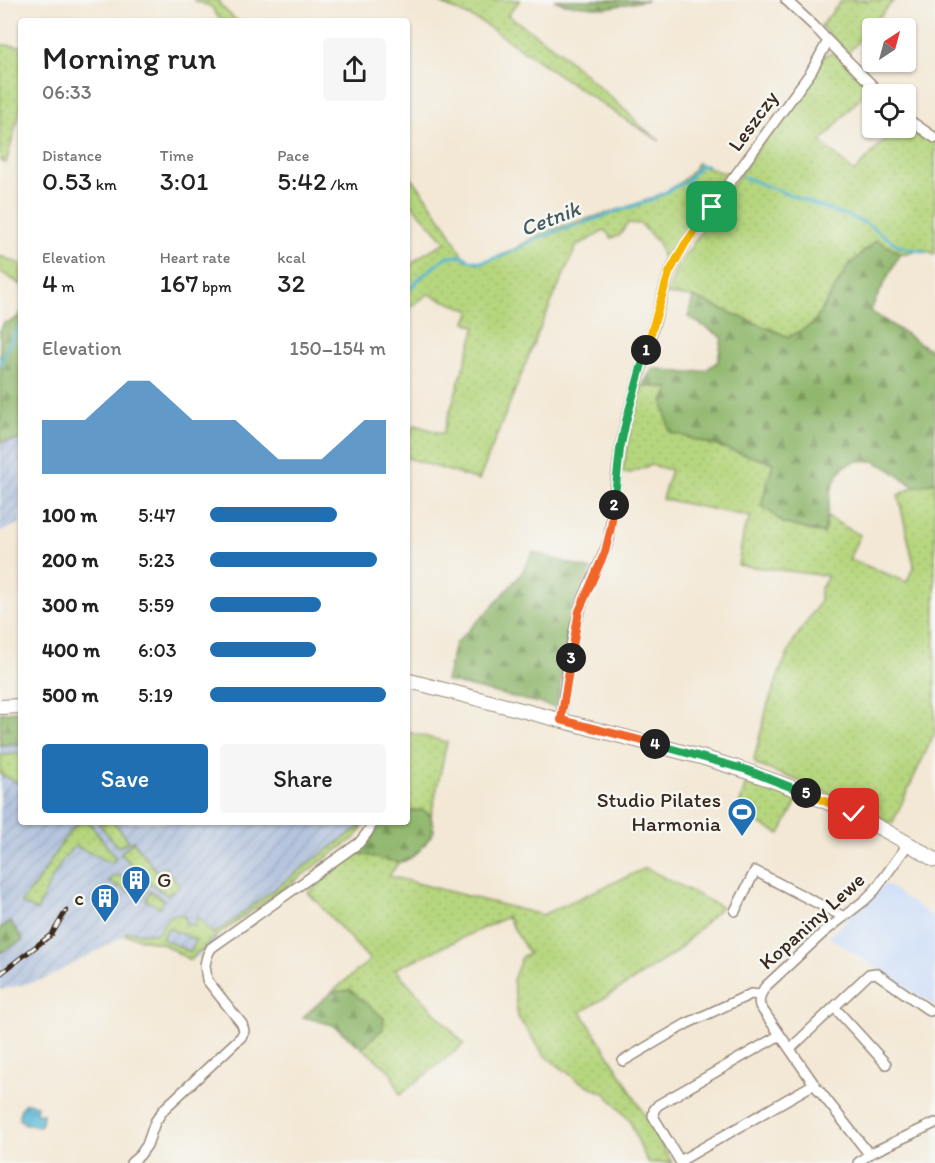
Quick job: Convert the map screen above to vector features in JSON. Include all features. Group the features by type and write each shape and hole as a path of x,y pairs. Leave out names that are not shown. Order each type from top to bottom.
{"street":[{"path":"786,0 871,84"},
{"name":"Leszczy","path":"561,720 577,620 586,592 609,539 620,449 626,421 669,273 685,244 811,72 828,41"},
{"path":"916,125 935,138"},
{"path":"410,681 747,770 854,814 909,843 935,860"},
{"path":"0,707 18,706"},
{"path":"131,1163 147,1145 155,1122 164,1109 241,1037 244,1031 242,1024 207,980 205,965 208,951 359,843 371,825"},
{"name":"Kopaniny Lewe","path":"869,1154 814,1084 759,1002 765,987 876,890 909,843"},
{"path":"735,911 755,871 844,917"},
{"path":"790,1049 869,975 876,973 930,1011"},
{"name":"Kopaniny Lewe","path":"622,1061 686,1024 752,994 760,995"},
{"path":"836,1008 886,1064"},
{"path":"780,1035 658,1104 653,1116 681,1162 814,1084"},
{"path":"858,1163 869,1154 935,1123"}],"shaded area":[{"path":"18,440 18,524 0,532 0,442"},
{"path":"18,718 18,825 365,825 356,837 216,937 219,942 190,961 164,943 126,935 45,979 0,990 0,720"},
{"path":"885,884 935,918 935,1006 829,937"}],"green space":[{"path":"193,0 219,0 220,5 234,18 220,18 212,7"},
{"path":"434,0 520,0 508,15 559,51 660,141 481,22"},
{"path":"554,0 648,0 605,8 565,4"},
{"path":"842,0 894,0 878,18 862,18 862,37 848,53 821,26"},
{"path":"0,45 18,46 18,118 6,163 0,161"},
{"path":"831,53 838,56 866,84 862,84 862,95 821,142 854,172 886,138 916,138 916,132 935,142 935,255 925,250 900,253 877,240 849,265 813,324 789,337 693,297 667,294 676,269 825,55"},
{"path":"697,163 720,172 731,173 665,266 659,244 641,224 628,223 619,236 611,238 605,230 577,245 537,335 479,480 410,459 410,434 415,425 443,434 476,327 466,322 471,311 428,294 410,308 410,267 423,255 446,242 410,202 410,177 448,229 464,258 478,263 505,254 545,232 651,198 687,177"},
{"path":"877,240 900,253 870,311 935,353 935,482 914,487 874,461 856,461 843,467 831,491 824,534 783,523 761,505 773,463 670,432 663,403 669,388 642,386 653,368 686,373 706,370 718,361 722,337 688,317 693,297 789,337 813,324 849,265"},
{"path":"0,256 18,263 18,283 0,271"},
{"path":"18,317 18,440 0,442 0,330 4,323"},
{"path":"642,386 669,388 670,432 774,463 762,505 783,523 824,534 827,517 860,535 849,559 907,582 914,565 898,495 914,487 935,482 935,732 892,824 826,792 757,765 754,760 767,707 780,671 794,640 820,602 820,590 828,576 738,565 744,530 751,517 662,499 671,470 651,465 630,473 622,473"},
{"path":"533,552 591,570 580,590 573,612 557,705 554,707 446,681 455,644 521,574"},
{"path":"18,710 18,744 0,745 0,713"},
{"path":"410,733 447,742 431,816 423,810 410,811"},
{"path":"18,754 18,783 0,774 0,755"},
{"path":"746,783 798,799 780,834 737,813"},
{"path":"423,810 431,816 434,831 419,851 399,862 357,853 374,834 378,825 410,825 410,811"},
{"path":"76,825 91,825 115,857 114,861 111,863 76,846 58,867 37,911 21,903 39,880"},
{"path":"100,825 116,825 129,841 117,846"},
{"path":"364,825 356,837 211,940 202,952 198,952 190,960 163,944 125,935 126,932 158,933 171,915 185,916 186,925 195,925 198,916 213,934","holes":["168,928 196,940 191,952 162,939"]},
{"path":"133,841 157,872 165,866 180,886 167,895 137,871 121,853"},
{"path":"357,853 399,862 389,876 542,915 646,868 721,907 675,953 581,1012 622,1076 672,1163 649,1163 630,1121 606,1094 579,1081 544,1055 518,1017 513,980 522,956 529,954 507,917 395,969 464,1044 400,1095 390,1071 362,1048 383,1029 350,990 332,992 370,960 308,892"},
{"path":"127,876 147,889 142,898 109,882 112,877"},
{"path":"150,891 164,900 160,908 146,900"},
{"path":"11,922 23,940 0,953 0,928"},
{"path":"350,990 384,1018 383,1029 362,1048 333,1025 303,1017 332,992"}],"water":[{"path":"26,1103 37,1106 36,1113 43,1114 39,1127 26,1124 19,1119 20,1110"}],"waterway":[{"name":"Cetnik","path":"410,289 446,257 463,256 469,260 481,262 503,256 538,238 651,200 687,181 699,166 707,165"},
{"name":"Cetnik","path":"743,177 864,222 901,247 926,252"},
{"name":"Cetnik","path":"0,364 18,329"}],"railway":[{"path":"0,974 52,934 66,911"}],"place":[{"name":"Studio Pilates Harmonia","path":"742,838"},
{"name":"G","path":"136,906"},
{"name":"c","path":"105,924"}],"route":[{"path":"712,207 685,244 669,273 626,421 620,449 609,539 579,611 561,720 747,770 854,814"}]}
